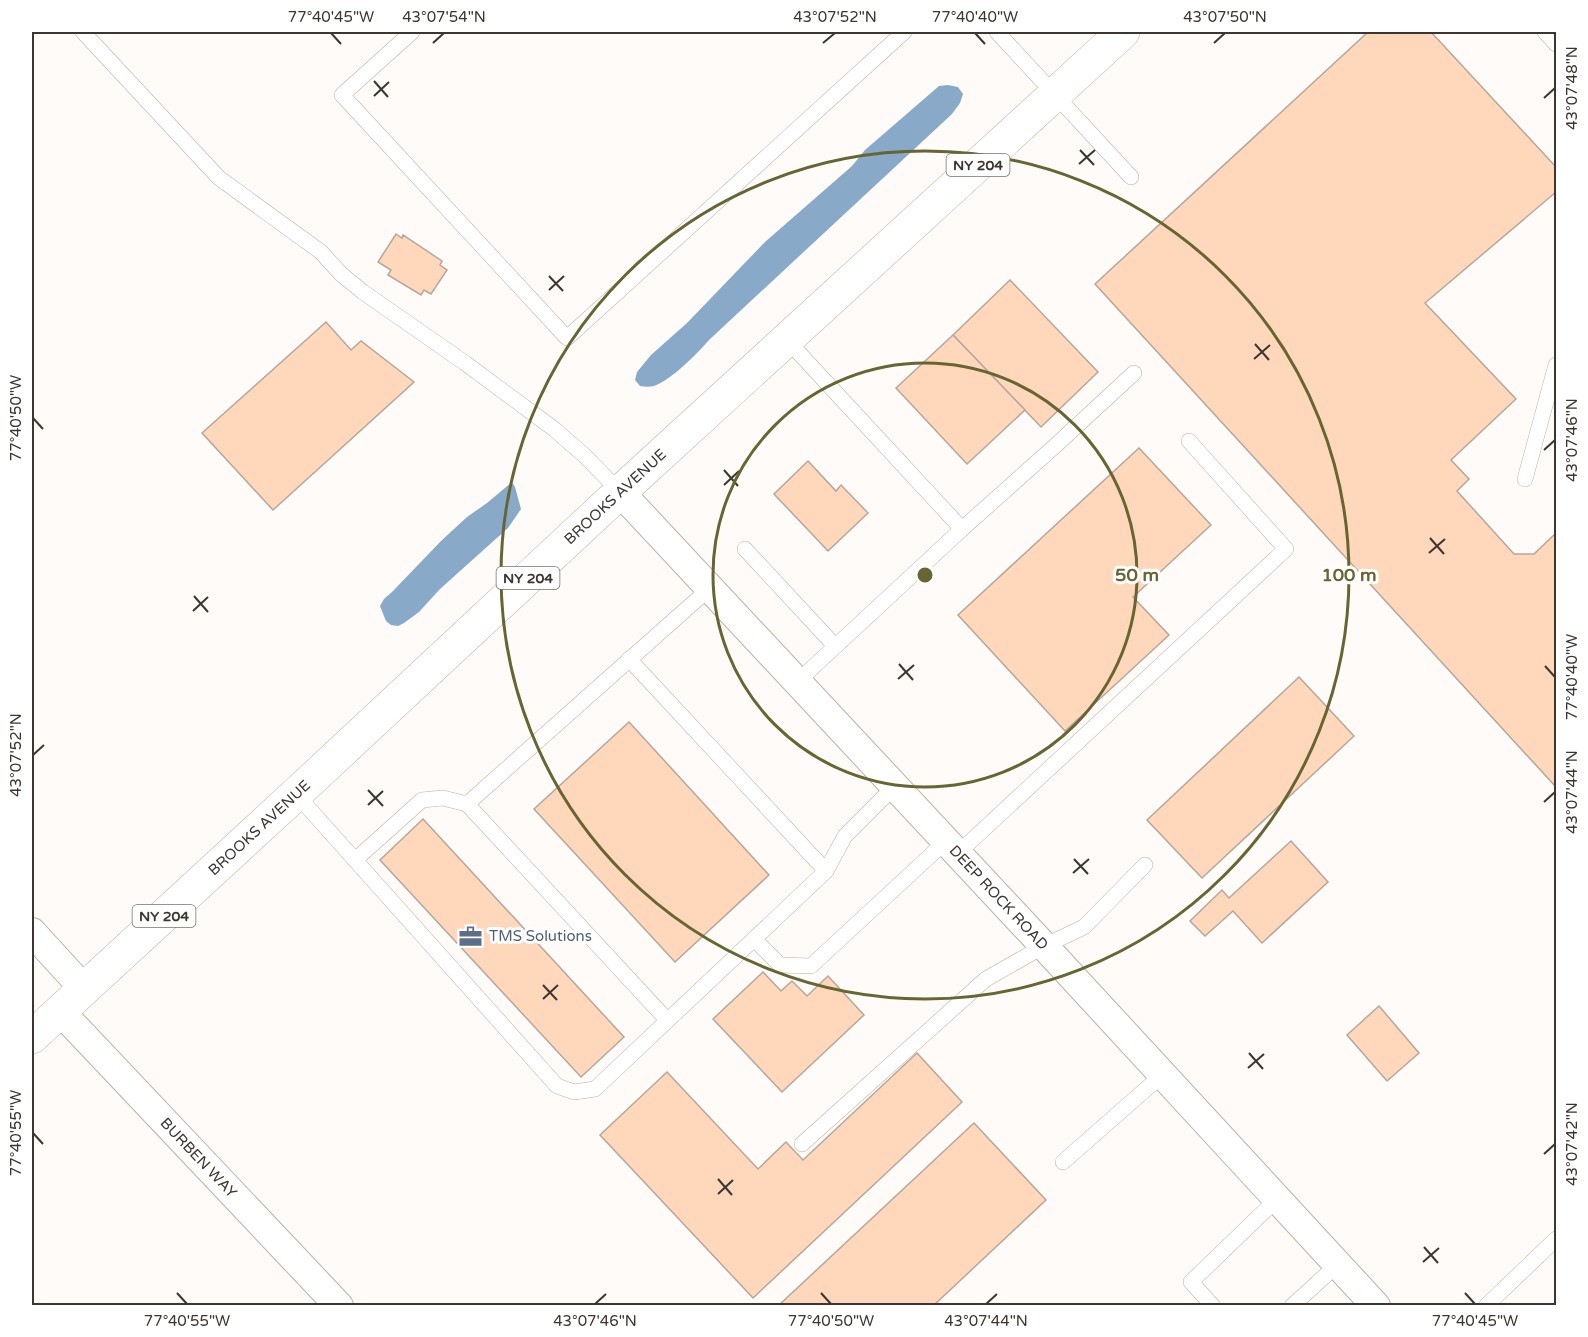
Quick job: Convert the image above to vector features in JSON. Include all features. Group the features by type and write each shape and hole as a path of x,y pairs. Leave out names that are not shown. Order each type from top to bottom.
{"main road":[{"name":"BROOKS AVENUE","path":"32,1037 1123,32"}],"street":[{"name":"DEEP ROCK ROAD","path":"621,492 1376,1305"},
{"path":"32,932 84,989"},
{"name":"BURBEN WAY","path":"60,1011 339,1305"}],"lane":[{"path":"83,32 219,178 321,252 341,274 363,292 554,429 621,492"},
{"path":"412,32 342,95 567,338 904,32"},
{"path":"997,32 1131,177"},
{"path":"1545,32 1557,44"},
{"path":"787,340 962,529"},
{"path":"1525,479 1557,365"},
{"path":"797,682 1134,373"},
{"path":"754,939 780,964 811,966 951,848 1286,549 1190,441"},
{"path":"745,549 835,646"},
{"path":"467,804 710,588"},
{"path":"629,659 826,871"},
{"path":"296,794 557,1086 574,1092 595,1089 826,871 845,836 894,787"},
{"path":"355,860 422,800 443,798 467,804 667,1020"},
{"path":"802,1144 986,979 1044,946 1084,927 1145,865"},
{"path":"1063,1162 1162,1075"},
{"path":"1213,1305 1191,1282 1277,1199"},
{"path":"1486,1305 1557,1239"},
{"path":"1292,1305 1338,1264"}],"water":[{"path":"939,86 958,87 963,94 952,114 683,366 661,383 647,387 640,386 635,380 637,372 651,355 687,323 765,242"},
{"path":"512,482 521,509 508,528 440,589 419,612 398,626 386,621 380,606 384,599 467,517"}],"building":[{"path":"1368,32 1431,32 1556,167 1556,192 1425,303 1516,399 1451,460 1469,479 1457,491 1514,554 1534,554 1556,533 1556,787 1095,284"},
{"path":"396,234 402,238 403,235 442,261 440,265 447,270 431,294 424,290 421,295 388,275 391,270 378,262"},
{"path":"1010,280 1098,372 1041,427 953,335"},
{"path":"326,322 351,350 361,341 414,382 273,510 202,433"},
{"path":"953,335 1025,410 967,464 896,388"},
{"path":"1139,448 1211,525 1133,597 1169,635 1065,731 958,615"},
{"path":"808,461 836,491 841,485 868,513 828,551 774,494"},
{"path":"1299,677 1354,736 1202,878 1147,820"},
{"path":"629,722 769,875 675,962 534,809"},
{"path":"423,819 624,1037 581,1077 380,860"},
{"path":"1291,841 1328,882 1262,943 1233,911 1205,936 1190,921 1222,890 1229,898"},
{"path":"763,972 781,991 792,981 807,996 828,976 864,1015 782,1092 713,1019"},
{"path":"1379,1006 1419,1053 1387,1081 1347,1035"},
{"path":"917,1053 962,1102 753,1298 600,1135 667,1072 758,1169 786,1142 803,1160"},
{"path":"974,1123 1046,1200 933,1306 778,1306"}],"place":[{"name":"TMS Solutions","path":"471,936"}]}
